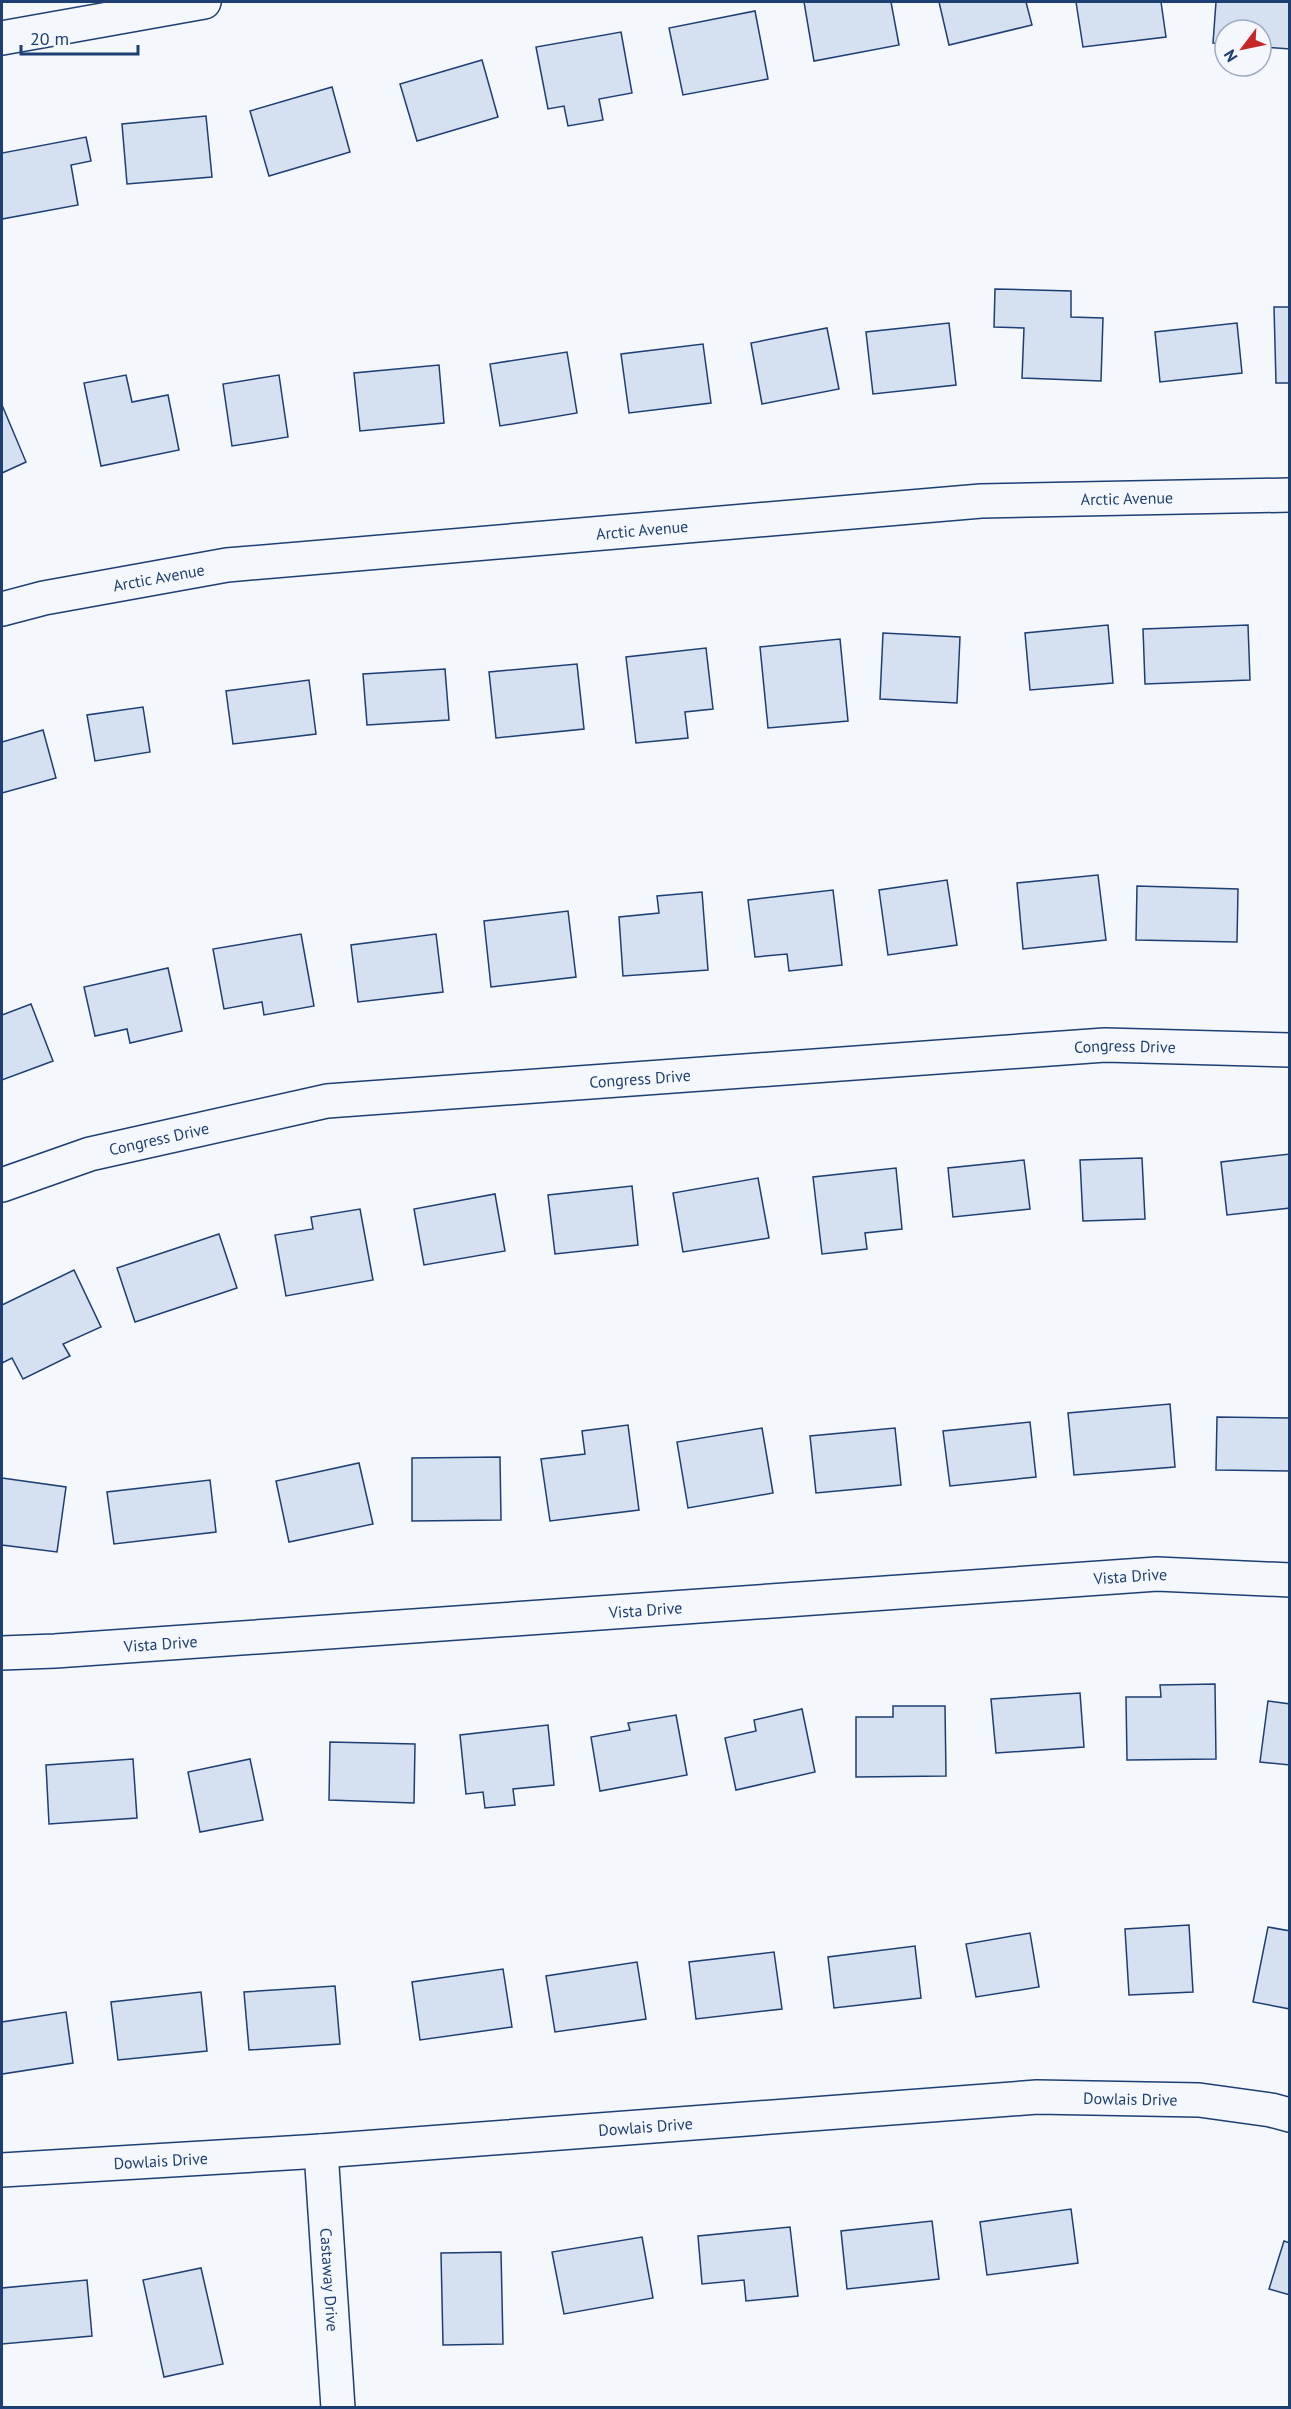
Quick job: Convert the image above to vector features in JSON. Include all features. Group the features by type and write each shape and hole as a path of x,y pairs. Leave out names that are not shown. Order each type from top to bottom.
{"street":[{"path":"2,38 204,2"},
{"name":"Arctic Avenue","path":"2,609 44,598 227,565 981,501 1290,495"},
{"name":"Congress Drive","path":"2,1185 90,1154 327,1101 1106,1045 1290,1050"},
{"name":"Vista Drive","path":"2,1653 1157,1574 1290,1580"},
{"name":"Dowlais Drive","path":"2,2170 321,2151 1037,2097 1199,2100 1271,2110 1290,2115"},
{"name":"Castaway Drive","path":"321,2151 338,2408"}],"building":[{"path":"804,2 891,2 899,45 814,61"},
{"path":"939,2 1026,2 1032,25 949,45"},
{"path":"1076,2 1161,2 1166,37 1083,47"},
{"path":"1216,2 1290,2 1290,49 1273,48 1273,18 1215,18"},
{"path":"755,11 768,79 683,95 669,28"},
{"path":"621,32 632,93 599,99 603,120 568,126 564,106 548,109 536,47"},
{"path":"482,60 498,117 417,141 400,84"},
{"path":"332,87 350,152 269,176 250,111"},
{"path":"206,116 212,177 127,184 122,124"},
{"path":"86,137 91,161 71,165 78,205 2,219 2,153"},
{"path":"995,289 1071,291 1071,317 1103,318 1101,381 1022,378 1024,328 994,327"},
{"path":"1274,307 1290,307 1290,383 1276,383"},
{"path":"949,323 956,385 873,394 866,332"},
{"path":"1237,323 1242,373 1160,382 1155,332"},
{"path":"827,328 839,389 762,404 751,343"},
{"path":"703,344 711,403 629,413 621,354"},
{"path":"567,352 577,413 500,426 490,364"},
{"path":"439,365 444,423 360,431 354,373"},
{"path":"126,375 132,402 168,395 179,450 101,466 84,383"},
{"path":"279,375 288,437 232,446 223,384"},
{"path":"2,405 26,462 2,473"},
{"path":"1108,625 1113,683 1030,690 1025,633"},
{"path":"1248,625 1250,680 1145,684 1143,629"},
{"path":"883,633 960,637 957,703 880,699"},
{"path":"840,639 848,721 768,728 760,647"},
{"path":"706,648 713,709 685,712 688,738 636,743 626,657"},
{"path":"577,664 584,729 496,738 489,672"},
{"path":"445,669 449,720 367,725 363,674"},
{"path":"309,680 316,734 233,744 226,691"},
{"path":"143,707 150,752 95,761 87,715"},
{"path":"43,730 56,778 2,793 2,742"},
{"path":"1098,875 1106,940 1023,949 1017,883"},
{"path":"947,880 957,945 888,955 879,890"},
{"path":"1137,886 1238,889 1237,942 1136,940"},
{"path":"833,890 842,965 789,971 787,954 755,957 748,900"},
{"path":"702,892 708,970 623,976 619,917 659,913 657,896"},
{"path":"568,911 576,977 491,987 484,921"},
{"path":"301,934 314,1006 264,1015 262,1002 224,1009 213,949"},
{"path":"436,934 443,992 358,1002 351,945"},
{"path":"168,968 182,1031 130,1043 127,1029 95,1036 84,987"},
{"path":"31,1004 53,1061 2,1080 2,1015"},
{"path":"1290,1154 1290,1208 1227,1215 1221,1162"},
{"path":"1142,1158 1145,1219 1083,1221 1080,1160"},
{"path":"1024,1160 1030,1209 953,1217 948,1168"},
{"path":"896,1168 902,1229 865,1233 867,1249 822,1254 813,1177"},
{"path":"758,1178 769,1238 683,1252 673,1193"},
{"path":"632,1186 638,1245 555,1254 548,1195"},
{"path":"495,1194 505,1251 424,1265 414,1209"},
{"path":"360,1209 373,1280 286,1296 275,1235 313,1229 311,1217"},
{"path":"219,1234 237,1288 135,1322 117,1268"},
{"path":"74,1270 101,1327 63,1344 70,1356 23,1379 12,1358 2,1363 2,1305"},
{"path":"1170,1404 1175,1467 1074,1475 1068,1413"},
{"path":"1217,1417 1290,1418 1290,1471 1216,1470"},
{"path":"1030,1422 1036,1477 950,1486 943,1431"},
{"path":"628,1425 639,1510 550,1521 541,1459 585,1454 582,1431"},
{"path":"762,1428 773,1493 688,1508 677,1442"},
{"path":"895,1428 901,1485 816,1493 810,1436"},
{"path":"500,1457 501,1520 412,1521 412,1458"},
{"path":"359,1463 373,1524 289,1542 276,1481"},
{"path":"2,1478 66,1487 57,1552 2,1545"},
{"path":"210,1480 216,1532 114,1544 107,1492"},
{"path":"1215,1684 1216,1759 1127,1760 1126,1697 1161,1697 1160,1685"},
{"path":"1080,1693 1084,1747 996,1753 991,1699"},
{"path":"1268,1701 1290,1704 1290,1765 1260,1762"},
{"path":"893,1706 945,1706 946,1776 856,1777 856,1717 893,1717"},
{"path":"802,1709 815,1772 736,1790 725,1738 756,1731 754,1720"},
{"path":"676,1715 687,1775 600,1791 591,1737 630,1730 628,1723"},
{"path":"548,1725 554,1785 513,1789 515,1805 485,1808 483,1792 466,1794 460,1735"},
{"path":"330,1742 415,1744 414,1803 329,1800"},
{"path":"133,1759 137,1818 49,1824 46,1765"},
{"path":"250,1759 263,1820 200,1832 188,1772"},
{"path":"1189,1925 1193,1992 1129,1995 1125,1929"},
{"path":"1268,1927 1290,1931 1290,2009 1253,2002"},
{"path":"1030,1933 1039,1987 976,1997 966,1944"},
{"path":"915,1946 921,1998 834,2008 828,1957"},
{"path":"774,1952 782,2009 696,2019 689,1962"},
{"path":"637,1962 646,2019 555,2032 546,1976"},
{"path":"503,1969 512,2027 420,2040 412,1982"},
{"path":"335,1986 340,2044 249,2050 244,1992"},
{"path":"201,1992 207,2051 118,2060 111,2002"},
{"path":"66,2012 73,2063 2,2074 2,2022"},
{"path":"1071,2209 1078,2263 987,2275 980,2222"},
{"path":"932,2221 939,2279 847,2289 841,2231"},
{"path":"790,2227 798,2296 746,2301 744,2280 702,2284 698,2236"},
{"path":"642,2237 653,2298 564,2314 552,2252"},
{"path":"1284,2241 1290,2243 1290,2295 1269,2289"},
{"path":"501,2252 503,2344 443,2345 441,2253"},
{"path":"201,2268 223,2364 164,2377 143,2280"},
{"path":"87,2280 92,2336 2,2344 2,2288"}]}
